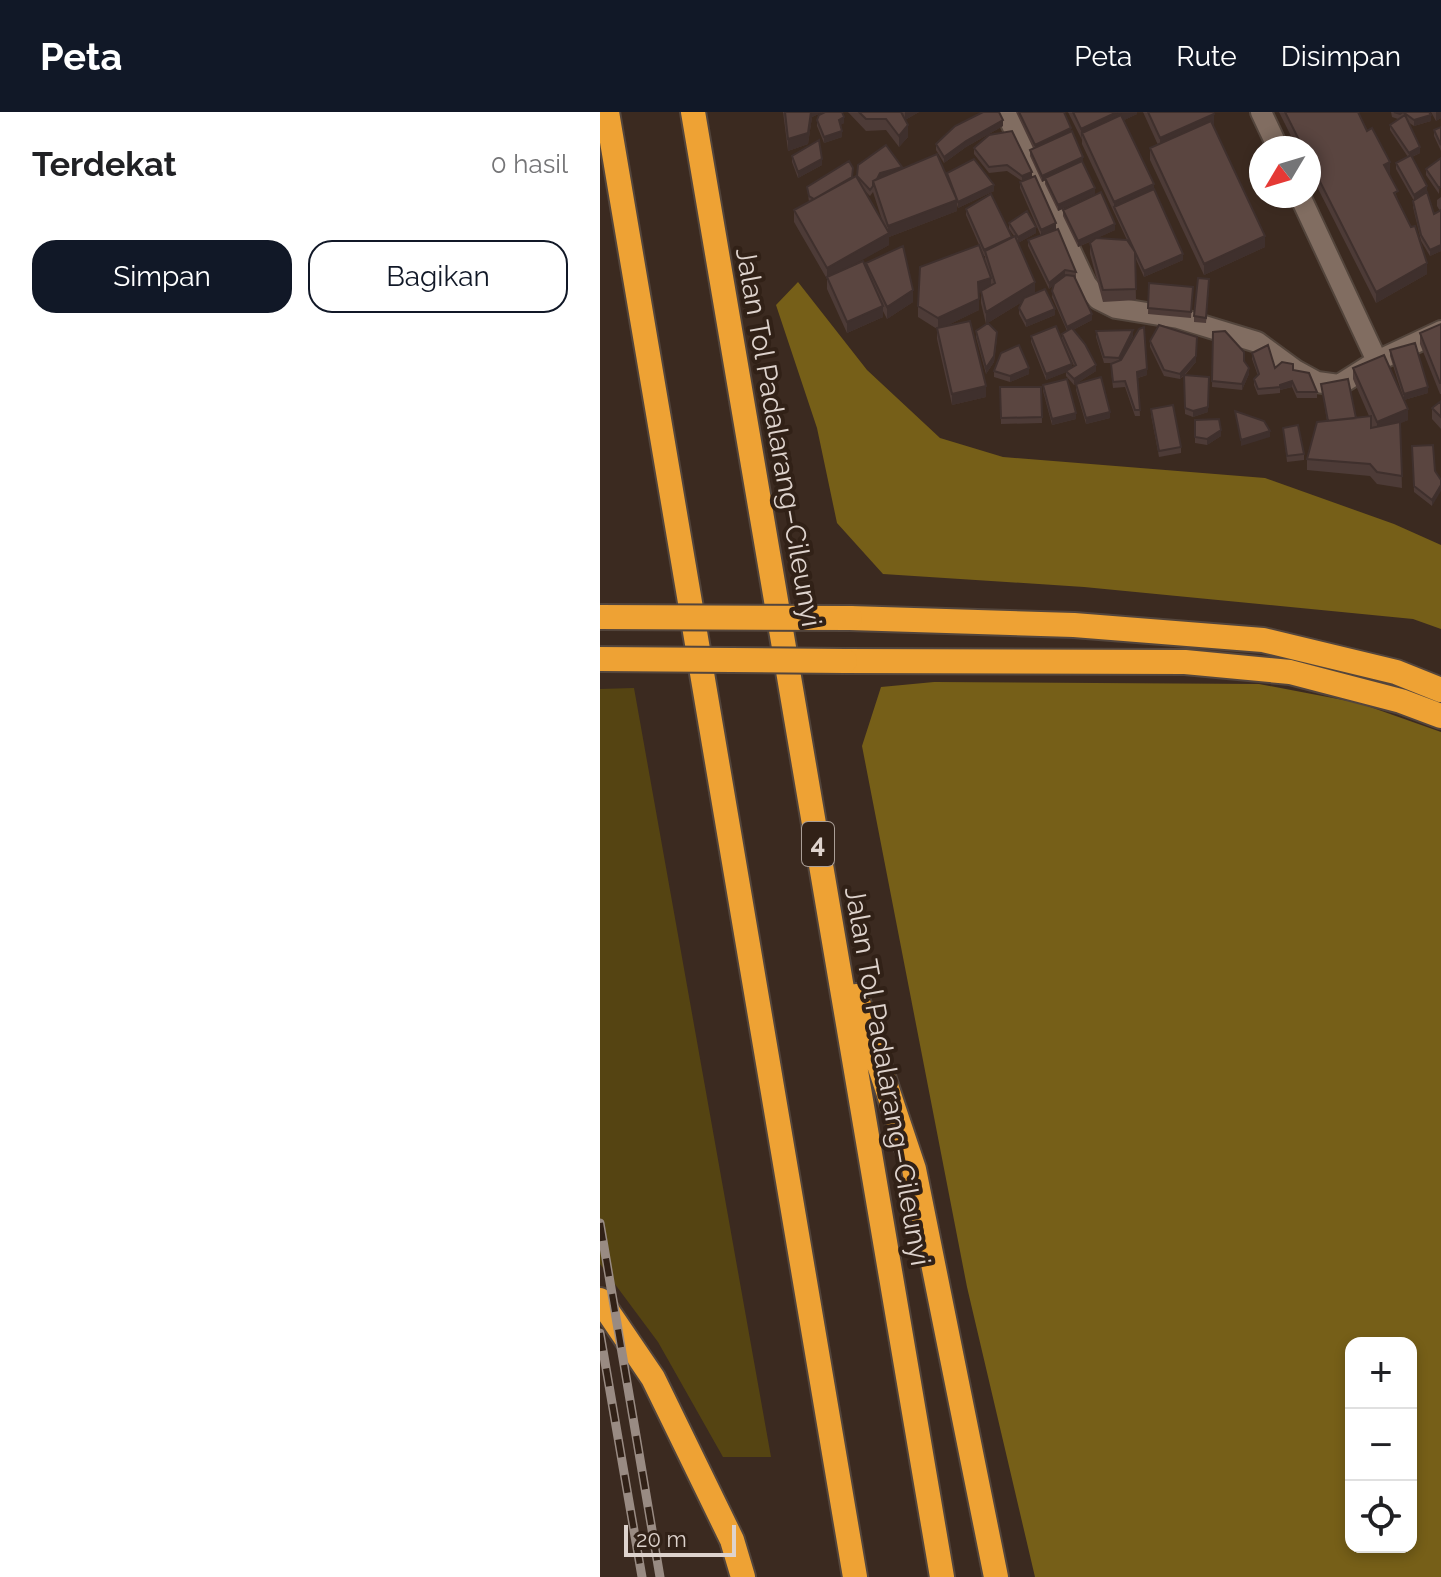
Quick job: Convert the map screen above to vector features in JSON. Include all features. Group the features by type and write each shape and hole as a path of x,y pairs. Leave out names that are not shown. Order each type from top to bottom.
{"highway":[{"path":"607,112 855,1577"},
{"name":"Jalan Tol Padalarang–Cileunyi","path":"693,112 942,1577"},
{"path":"600,617 850,618 1074,625 1263,640 1396,672 1441,690"},
{"path":"600,659 1185,662 1290,672 1401,701 1441,716"},
{"path":"832,925 914,1169 996,1577"},
{"path":"600,1300 653,1378 732,1540 743,1577"}],"street":[{"path":"1006,112 1086,284 1098,299 1116,308 1178,318 1257,342 1317,382 1339,385 1377,361 1441,331"},
{"path":"1261,112 1272,136"},
{"path":"1306,208 1377,361"}],"shaded area":[{"path":"798,282 867,370 940,438 1003,457 1265,478 1394,524 1441,545 1441,629 1413,619 1084,587 883,574 837,523 817,428 776,305"},
{"path":"934,682 1259,684 1359,703 1441,732 1441,1577 1035,1577 967,1287 862,746 881,687"},
{"path":"634,688 771,1457 723,1457 658,1342 600,1264 600,689"}],"building":[{"path":"785,112 811,112 808,133 788,139"},
{"path":"825,112 842,112 844,117 839,120 842,131 824,137 817,120"},
{"path":"859,112 901,112 908,125 899,136 886,119 866,119"},
{"path":"983,112 999,112 1003,120 944,157 936,144 955,126"},
{"path":"1019,112 1064,112 1071,128 1035,145"},
{"path":"1073,112 1117,112 1081,129"},
{"path":"1148,112 1213,112 1214,114 1160,138"},
{"path":"1285,112 1358,112 1367,131 1372,128 1390,162 1384,165 1398,191 1394,193 1411,227 1415,226 1427,263 1376,292 1321,184 1321,136 1297,136"},
{"path":"1403,112 1429,112 1431,115 1414,120"},
{"path":"1121,115 1154,184 1114,202 1082,133"},
{"path":"1405,115 1420,147 1409,153 1390,125"},
{"path":"1211,121 1249,202 1249,208 1252,208 1265,236 1204,264 1150,148"},
{"path":"1441,127 1441,145 1434,130"},
{"path":"1012,131 1032,172 1022,176 1007,165 989,167 974,148 989,135"},
{"path":"1072,131 1083,157 1042,176 1030,150"},
{"path":"819,140 822,159 798,172 792,156"},
{"path":"886,145 902,167 880,173 870,190 857,176 858,165"},
{"path":"937,154 957,200 888,226 873,181"},
{"path":"1411,155 1427,186 1414,195 1396,163"},
{"path":"1441,158 1441,186 1439,188 1426,169"},
{"path":"974,159 994,185 958,202 947,173"},
{"path":"849,161 853,168 852,177 814,199 809,196 807,187"},
{"path":"1082,161 1095,188 1058,205 1045,178"},
{"path":"856,176 889,233 827,268 794,210"},
{"path":"1035,176 1056,223 1041,230 1020,182"},
{"path":"1154,189 1183,254 1144,271 1114,207"},
{"path":"1101,192 1115,224 1078,241 1063,210"},
{"path":"1427,192 1434,214 1441,210 1441,245 1430,250 1421,235 1413,201"},
{"path":"991,194 1012,237 984,250 966,209"},
{"path":"1027,211 1036,227 1018,237 1009,223"},
{"path":"1058,229 1076,272 1065,270 1049,283 1028,240"},
{"path":"1015,236 1035,282 986,312 981,291 995,283 985,251"},
{"path":"1096,238 1127,240 1135,252 1136,289 1103,290 1090,243"},
{"path":"979,245 991,278 978,282 979,299 938,318 918,306 920,267"},
{"path":"903,246 913,290 887,307 866,263"},
{"path":"863,261 883,306 847,322 827,277"},
{"path":"1066,275 1074,276 1092,314 1067,327 1052,291 1054,284"},
{"path":"1198,278 1209,279 1206,318 1194,316"},
{"path":"1149,283 1193,287 1191,312 1148,308"},
{"path":"1045,289 1055,309 1026,321 1019,308 1024,298"},
{"path":"970,321 986,386 952,394 937,328"},
{"path":"988,323 997,332 994,356 986,368 976,331"},
{"path":"1441,324 1441,383 1440,383 1420,333"},
{"path":"1159,325 1197,337 1196,356 1180,374 1164,370 1150,341"},
{"path":"1056,326 1072,364 1046,374 1031,336"},
{"path":"1144,327 1147,369 1137,372 1140,410 1135,410 1125,381 1113,382 1111,364 1121,360 1139,329"},
{"path":"1072,328 1096,365 1074,379 1066,371 1076,365 1062,334"},
{"path":"1133,330 1119,358 1104,357 1096,331"},
{"path":"1225,331 1244,352 1244,361 1249,368 1242,384 1212,381 1213,332"},
{"path":"1415,343 1428,387 1404,394 1390,350"},
{"path":"1019,345 1029,368 1010,376 994,371 1001,353"},
{"path":"1268,345 1275,368 1282,362 1293,364 1293,370 1309,373 1317,392 1297,392 1292,381 1280,387 1258,389 1254,379 1259,374 1252,353"},
{"path":"1384,355 1408,409 1377,422 1353,368"},
{"path":"1184,375 1209,377 1208,407 1193,411 1185,408"},
{"path":"1101,377 1110,412 1086,418 1076,384"},
{"path":"1067,379 1076,413 1052,419 1043,385"},
{"path":"1348,379 1356,418 1328,421 1321,384"},
{"path":"1000,387 1041,387 1042,417 1001,418"},
{"path":"1441,401 1441,417 1432,408"},
{"path":"1173,405 1181,447 1159,451 1151,409"},
{"path":"1235,411 1264,421 1270,431 1241,440"},
{"path":"1371,416 1371,428 1400,422 1402,476 1377,472 1370,464 1307,459 1317,422"},
{"path":"1219,419 1221,430 1207,439 1195,437 1195,420"},
{"path":"1298,425 1304,454 1287,456 1283,428"},
{"path":"1433,445 1435,471 1441,485 1432,500 1414,486 1412,446"}],"railway":[{"path":"600,1223 660,1577"},
{"path":"600,1333 642,1577"}]}
